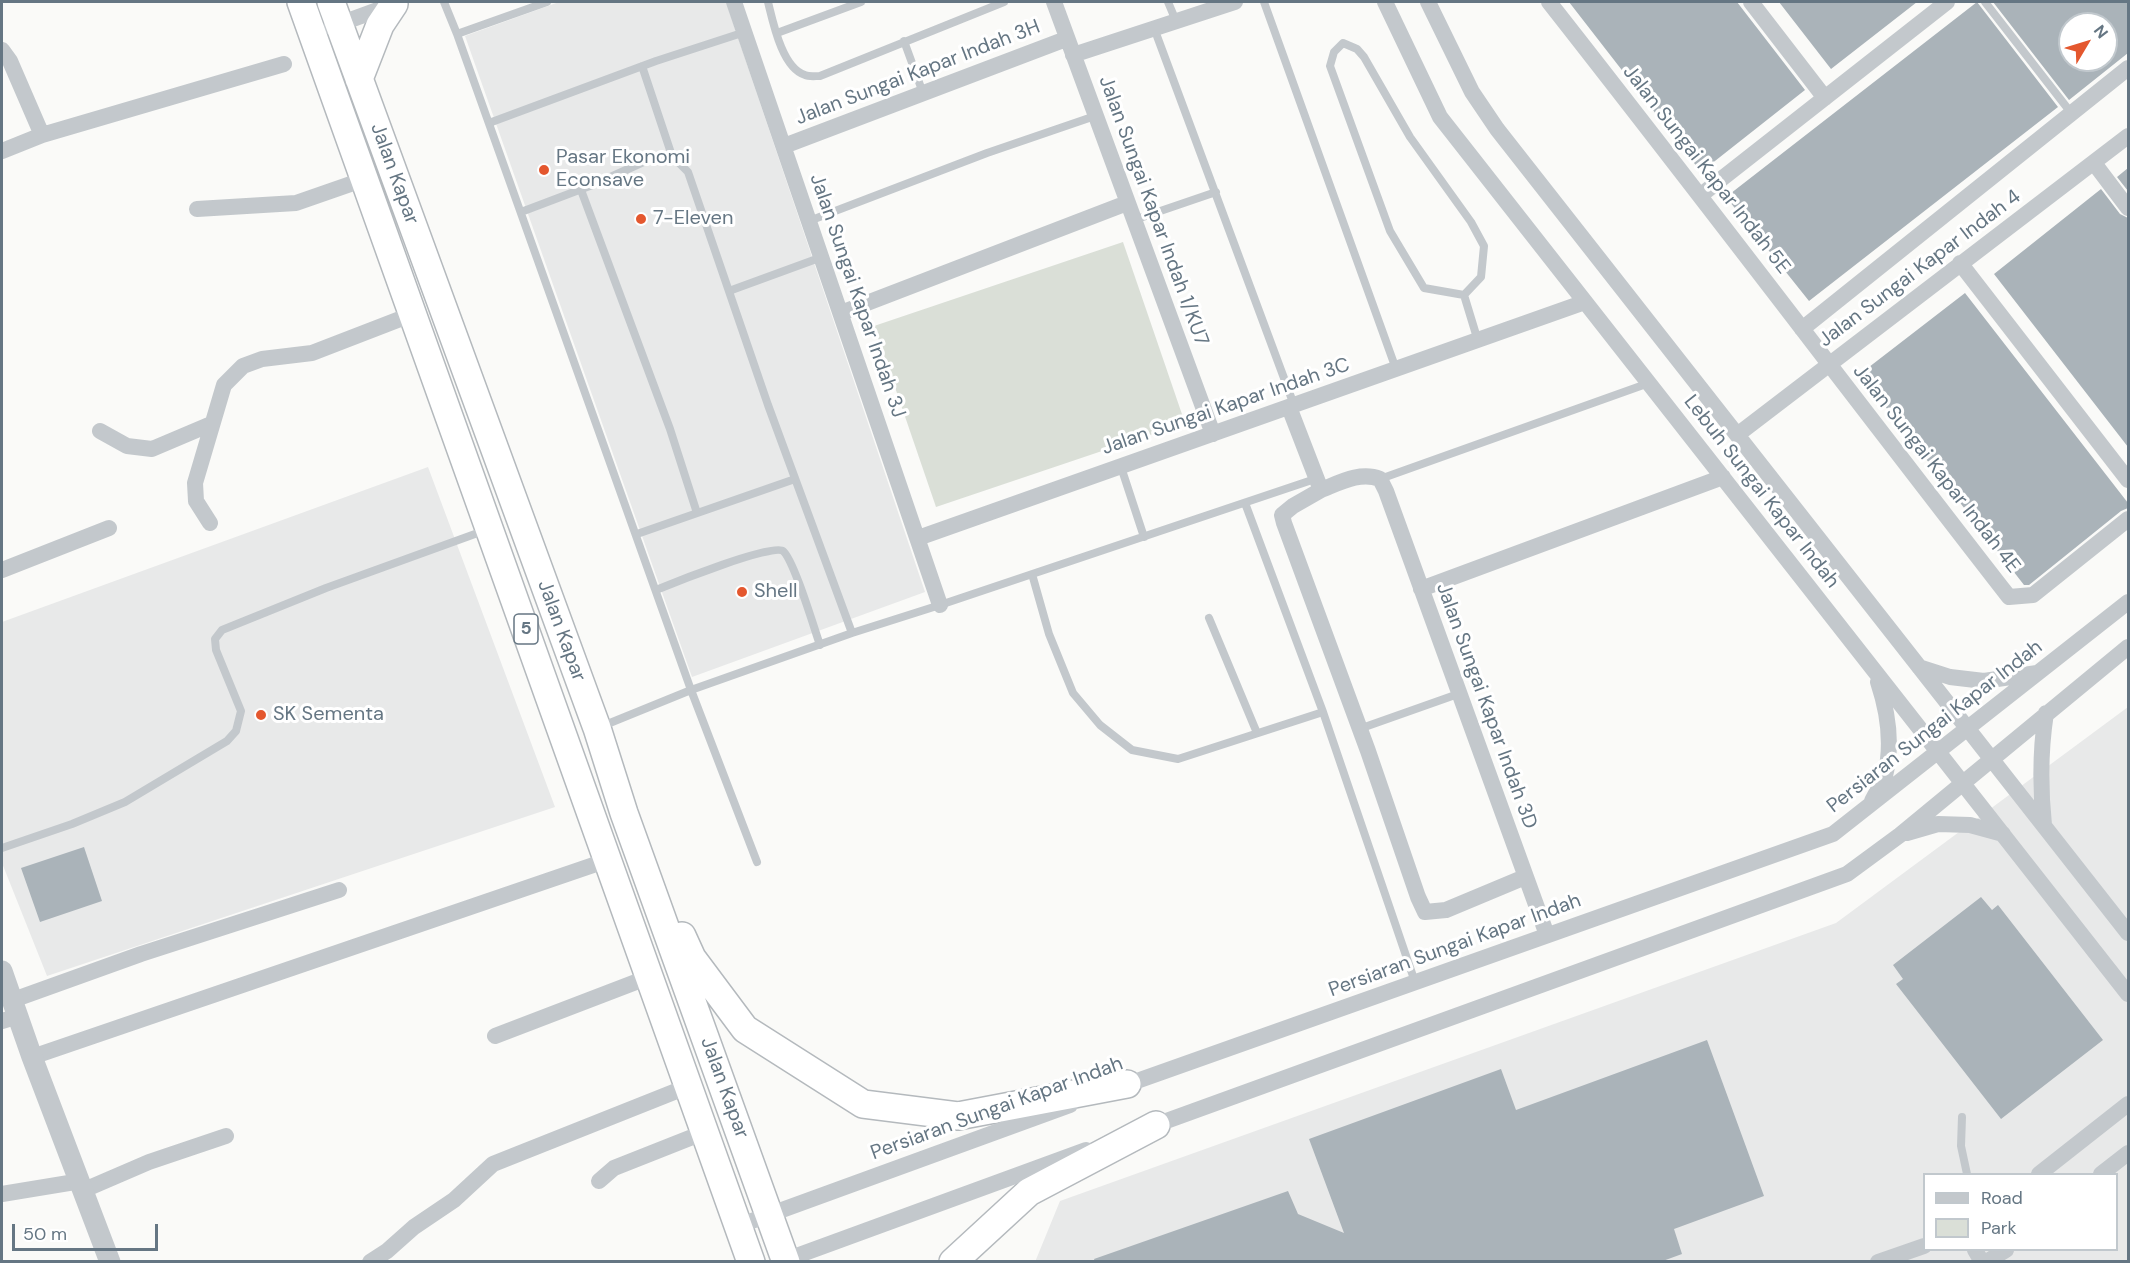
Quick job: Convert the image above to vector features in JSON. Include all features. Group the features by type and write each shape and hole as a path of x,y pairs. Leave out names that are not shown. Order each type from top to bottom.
{"highway":[{"name":"Jalan Kapar","path":"302,2 751,1262"},
{"path":"359,79 380,25 397,3"},
{"name":"Jalan Kapar","path":"335,13 597,728 624,813 770,1215 784,1261"},
{"path":"624,813 692,958 745,1029 863,1104 958,1116 1127,1084"},
{"path":"953,1262 1029,1192 1156,1125"}],"street":[{"name":"Jalan Sungai Kapar Indah 3J","path":"734,2 940,605"},
{"name":"Jalan Sungai Kapar Indah 1/KU7","path":"1054,2 1213,434"},
{"path":"1073,55 1235,2"},
{"name":"Lebuh Sungai Kapar Indah","path":"1385,2 1440,117 2128,994"},
{"name":"Lebuh Sungai Kapar Indah","path":"1428,2 1472,92 1497,129 2128,933"},
{"name":"Jalan Sungai Kapar Indah 5E","path":"1549,2 1701,195 1828,365"},
{"path":"1751,2 1825,98"},
{"path":"1701,195 1947,2"},
{"path":"313,33 335,13 397,3"},
{"name":"Jalan Sungai Kapar Indah 3H","path":"784,146 1066,39"},
{"path":"2,50 10,61 42,135"},
{"path":"2,151 42,135 284,64"},
{"name":"Jalan Sungai Kapar Indah 4","path":"1802,329 2128,68"},
{"name":"Jalan Sungai Kapar Indah 4","path":"1737,435 2128,136"},
{"path":"2094,163 2128,208"},
{"path":"197,209 296,203 365,179"},
{"path":"841,313 1127,203"},
{"path":"1960,263 2128,480"},
{"name":"Jalan Sungai Kapar Indah 3C","path":"918,538 1585,302"},
{"path":"210,523 196,501 195,483 224,385 243,366 262,359 312,353 413,315"},
{"name":"Jalan Sungai Kapar Indah 4E","path":"1828,365 2009,597 2033,595 2128,519"},
{"path":"1292,406 1318,484"},
{"path":"100,431 127,446 152,449 211,424"},
{"path":"1383,485 1373,476 1318,484 1282,515 1368,751 1418,897 1425,912 1446,910 1525,877"},
{"path":"1421,589 1723,477"},
{"name":"Jalan Sungai Kapar Indah 3D","path":"1383,485 1547,936"},
{"path":"2,570 109,528"},
{"name":"Persiaran Sungai Kapar Indah","path":"738,1226 1127,1084 1833,834 2128,602"},
{"path":"784,1261 1847,874 1900,835 2046,712 2128,647"},
{"path":"1918,667 1950,677 1984,681 2039,672"},
{"path":"1868,807 1884,777 1889,743 1887,710 1874,669"},
{"path":"2044,825 2040,790 2041,745 2046,712"},
{"path":"1900,835 1938,824 1970,825 2003,834"},
{"path":"32,1057 608,860"},
{"path":"11,1012 141,954 339,890"},
{"path":"2,971 11,1012 32,1057 110,1262"},
{"path":"495,1036 649,977"},
{"path":"370,1262 387,1251 414,1227 454,1200 493,1164 689,1086"},
{"path":"2040,1173 2128,1104"},
{"path":"599,1181 614,1168 705,1132"},
{"path":"2,1194 82,1186 226,1136"},
{"path":"2102,1173 2128,1153"},
{"path":"1878,1262 1923,1246"},
{"path":"1984,1262 2004,1251"}],"lane":[{"path":"444,2 458,34 691,690 757,862"},
{"path":"458,34 547,2"},
{"path":"768,2 788,62 804,75 820,76 1004,2"},
{"path":"777,33 861,2"},
{"path":"1168,2 1176,21"},
{"path":"1264,2 1396,369"},
{"path":"1985,2 2072,114"},
{"path":"1154,28 1216,192 1292,406"},
{"path":"489,123 642,66 745,32"},
{"path":"904,42 923,93"},
{"path":"1343,43 1357,49 1364,57 1410,137 1471,222 1484,246 1481,277 1464,295 1424,288 1390,231 1330,66 1334,52 1343,43"},
{"path":"642,66 672,156 688,172 795,479 852,633"},
{"path":"809,221 987,153 1095,116"},
{"path":"521,212 648,160 672,156"},
{"path":"581,189 669,429 697,513"},
{"path":"1134,220 1216,192"},
{"path":"729,291 822,257"},
{"path":"1464,295 1478,341"},
{"path":"1383,485 1649,383"},
{"path":"1121,467 1144,537"},
{"path":"636,534 795,479"},
{"path":"597,728 691,690 852,633 1245,503 1318,484"},
{"path":"1245,503 1323,712 1415,982"},
{"path":"2,848 72,824 125,802 227,741 237,731 242,711 216,650 215,639 222,630 326,588 489,528"},
{"path":"656,590 747,557 779,549 785,553 800,587 820,645"},
{"path":"1032,574 1049,634 1074,693 1100,725 1132,750 1178,759 1323,712"},
{"path":"1209,618 1257,734"},
{"path":"1359,729 1458,694"},
{"path":"1962,1117 1961,1146 1967,1173"}],"shaded area":[{"path":"559,2 726,2 925,592 692,677 465,36"},
{"name":"SK Sementa","path":"428,467 555,807 47,976 2,863 2,622"},
{"path":"2128,707 2128,1261 1035,1262 1060,1201 1836,923"}],"green space":[{"path":"1123,242 1185,423 936,507 874,326"}],"building":[{"path":"1569,2 1737,2 1805,90 1701,172"},
{"path":"1779,2 1917,2 1831,69"},
{"path":"1977,2 2058,107 1809,301 1726,197"},
{"path":"1993,2 2128,2 2128,53 2118,61 2118,12 2058,12 2058,72 2104,72 2069,100"},
{"path":"2128,168 2128,191 2117,177"},
{"path":"2101,189 2120,214 2128,218 2128,447 1994,274"},
{"path":"1965,293 2128,503 2128,508 2121,511 2029,585 2024,585 1860,374"},
{"path":"84,847 102,901 40,922 21,868"},
{"path":"1981,897 1992,910 1998,905 2103,1040 2001,1119 1896,984 1903,979 1893,965"},
{"path":"1707,1040 1764,1196 1674,1229 1682,1254 1660,1262 1095,1262 1094,1259 1288,1191 1298,1214 1344,1233 1309,1139 1501,1069 1516,1110"}],"place":[{"name":"Pasar Ekonomi Econsave","path":"544,170"},
{"name":"7-Eleven","path":"641,219"},
{"name":"Shell","path":"742,592"},
{"name":"SK Sementa","path":"261,715"}]}
